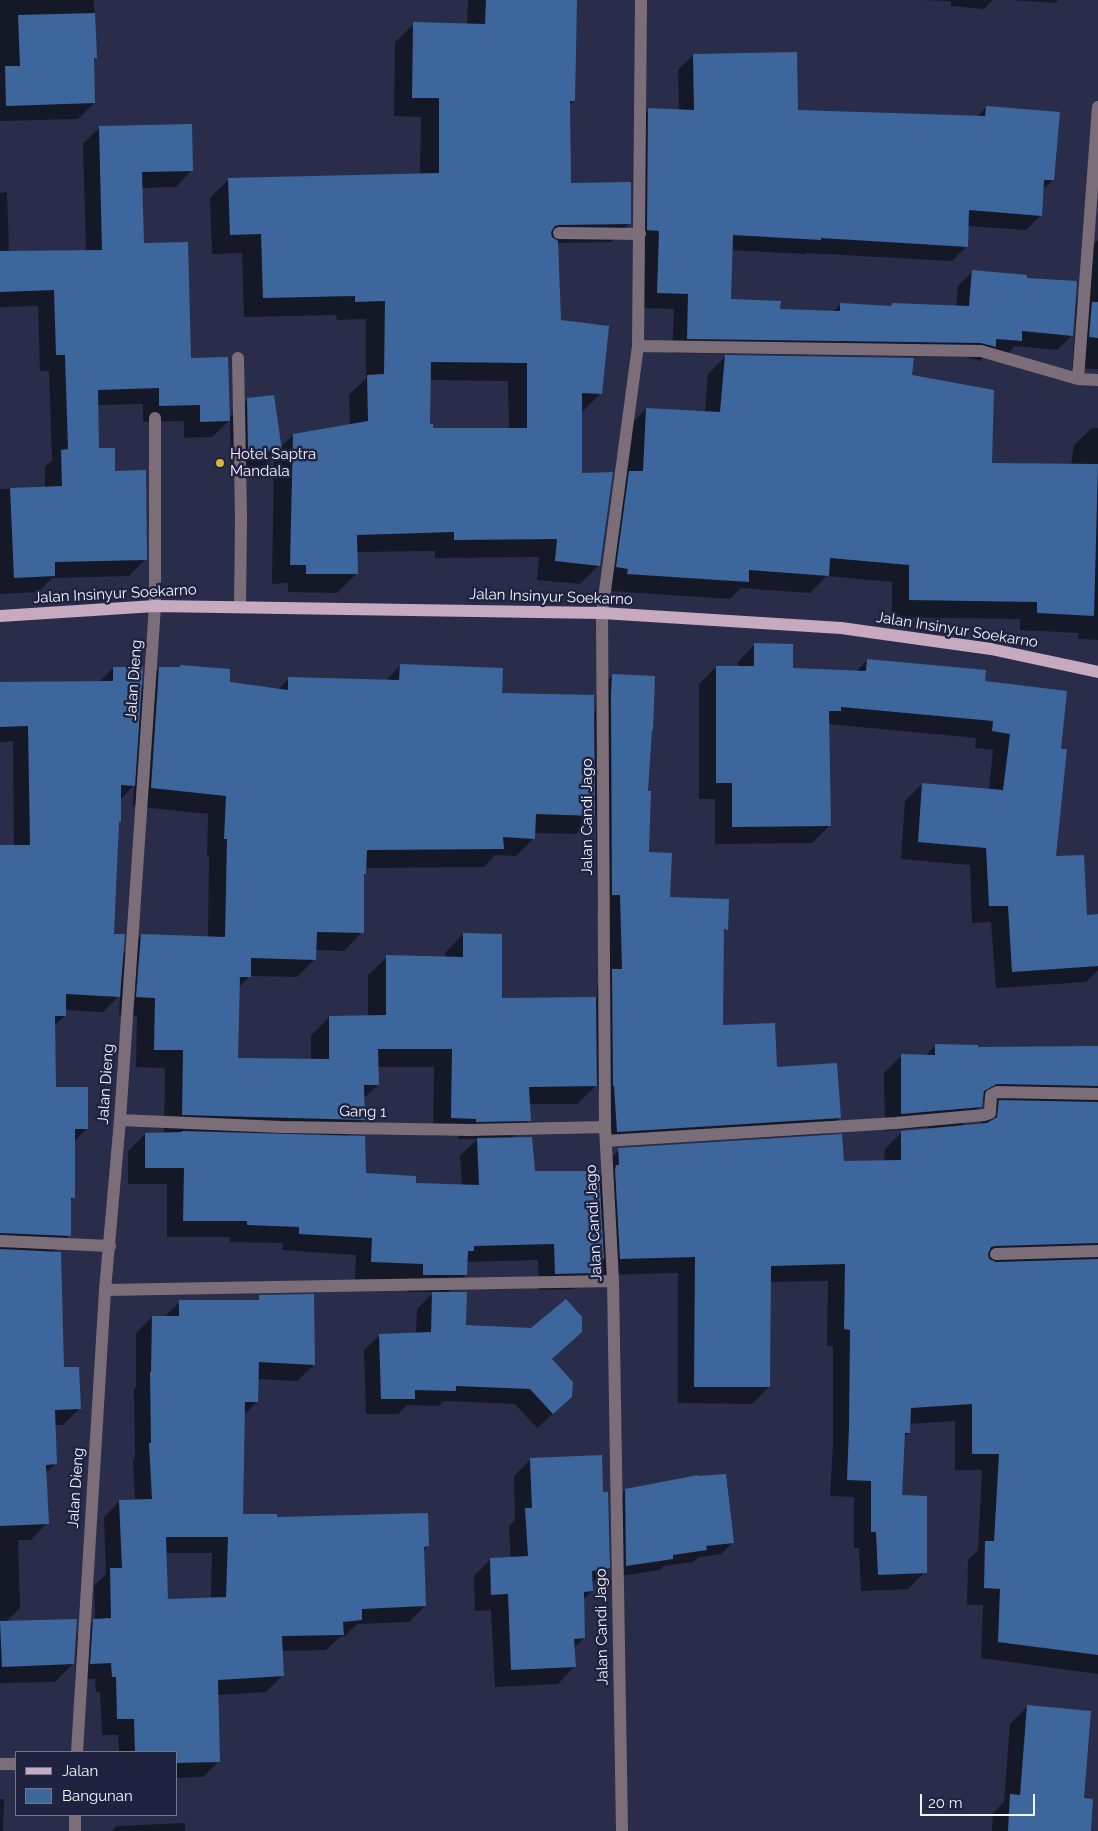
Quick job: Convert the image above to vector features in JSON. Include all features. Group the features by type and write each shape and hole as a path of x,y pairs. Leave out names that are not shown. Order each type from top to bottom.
{"main road":[{"name":"Jalan Insinyur Soekarno","path":"0,616 155,606 602,613 841,628 991,649 1098,672"}],"street":[{"name":"Jalan Candi Jago","path":"622,1831 613,1281 605,1127 602,613 638,346 641,0"},
{"path":"1078,379 1098,107"},
{"path":"559,233 640,234"},
{"path":"638,346 981,351 1078,379 1098,380"},
{"path":"238,358 241,517 240,607"},
{"name":"Jalan Dieng","path":"77,1751 105,1290 120,1120 155,606 155,418"},
{"path":"606,1141 896,1123 984,1115 990,1113 991,1095 997,1092 1098,1094"},
{"name":"Gang 1","path":"120,1120 281,1127 460,1130 605,1127"},
{"path":"0,1241 110,1246"},
{"path":"996,1254 1098,1251"},
{"path":"105,1290 613,1281"},
{"path":"0,1764 15,1764"},
{"path":"75,1816 75,1831"}],"building":[{"path":"486,0 577,0 575,101 570,101 571,183 631,182 631,224 559,225 555,226 551,232 552,237 558,241 561,320 609,326 602,394 582,393 582,473 613,472 600,566 555,561 557,539 454,540 454,532 357,535 358,574 306,574 306,565 290,565 293,434 368,421 367,375 384,374 385,301 355,302 355,296 263,298 261,234 230,235 228,178 439,173 439,98 412,98 413,22 485,24","holes":["431,362 527,363 527,428 433,428 433,424 430,424"]},
{"path":"95,13 97,58 94,58 95,103 6,106 5,66 20,66 18,15"},
{"path":"797,52 798,110 985,116 986,106 1060,112 1054,180 1044,180 1042,216 969,210 968,247 733,235 731,299 781,301 780,309 840,311 840,303 891,306 892,303 969,306 972,270 1027,275 1027,278 1077,281 1073,336 1022,331 1022,341 996,339 996,347 981,343 687,339 688,294 657,293 659,231 647,230 648,108 694,110 693,54"},
{"path":"192,124 193,171 142,172 144,243 188,242 191,358 228,357 230,421 200,422 200,405 159,406 159,388 98,390 99,448 115,448 115,471 146,470 147,560 55,562 55,576 14,578 10,488 62,486 61,450 68,449 65,355 56,355 54,290 0,292 0,251 102,250 99,126"},
{"path":"1092,302 1098,302 1098,338 1089,337"},
{"path":"725,355 914,358 912,375 994,390 992,463 1098,464 1094,616 1037,613 1037,602 909,600 909,565 830,558 829,576 749,570 749,582 627,574 628,569 616,567 629,471 643,471 646,408 720,412"},
{"path":"274,395 282,451 248,450 247,398"},
{"path":"754,643 793,644 793,668 866,671 867,659 986,670 985,681 1067,691 1061,749 1067,749 1056,856 1084,855 1087,915 1098,914 1098,966 1012,972 1008,906 989,906 986,848 918,842 922,783 1003,790 1010,734 992,731 993,721 841,707 841,711 829,711 831,826 732,827 732,783 716,783 716,666 754,666"},
{"path":"400,664 503,668 502,693 594,695 595,816 536,814 535,839 503,837 504,849 367,850 366,874 364,874 364,933 317,932 316,960 251,958 251,977 240,977 238,1058 329,1059 329,1016 386,1015 386,955 463,957 463,933 502,934 502,998 596,997 597,1086 529,1087 531,1121 476,1122 476,1119 451,1118 452,1049 378,1049 379,1085 364,1085 365,1120 182,1115 183,1050 154,1050 155,998 136,997 141,934 225,937 227,839 224,839 226,796 151,788 159,667 180,667 180,665 230,669 230,682 288,690 288,677 399,680"},
{"path":"113,667 143,667 135,786 121,785 121,822 119,822 114,934 125,934 120,997 66,994 66,1016 55,1016 56,1087 88,1087 88,1129 75,1129 75,1198 71,1198 71,1236 0,1233 0,845 30,845 28,726 0,727 0,682 113,681"},
{"path":"612,674 655,676 648,791 651,791 649,852 672,853 670,897 729,899 728,930 724,929 723,1025 775,1023 777,1067 837,1063 841,1118 617,1132 613,1086 612,969 622,969 620,895 612,895"},
{"path":"935,1044 978,1045 978,1047 1098,1046 1098,1086 997,1084 984,1091 982,1107 901,1114 901,1054 935,1055"},
{"path":"999,1100 1098,1102 1098,1243 996,1246 991,1247 988,1254 989,1259 996,1262 1098,1259 1098,1655 998,1642 1000,1589 984,1588 985,1541 994,1541 999,1454 972,1454 972,1404 911,1408 910,1433 905,1433 902,1495 927,1496 927,1573 878,1575 876,1532 871,1532 871,1481 847,1480 850,1330 844,1329 845,1264 771,1266 770,1387 694,1387 695,1257 620,1259 615,1170 616,1165 619,1165 618,1148 842,1134 844,1161 901,1160 901,1131 987,1123 997,1117"},
{"path":"182,1131 365,1136 366,1173 416,1176 416,1183 479,1185 477,1138 532,1137 535,1171 599,1171 604,1259 592,1259 593,1273 555,1274 554,1244 474,1246 474,1251 468,1251 467,1275 423,1275 423,1264 371,1262 372,1238 299,1234 299,1227 247,1225 247,1221 183,1221 184,1168 145,1168 145,1133"},
{"path":"0,1249 61,1252 64,1367 79,1367 81,1409 55,1410 57,1464 46,1465 49,1524 0,1526"},
{"path":"432,1292 467,1292 466,1325 531,1328 566,1299 582,1317 582,1332 552,1359 573,1382 572,1397 553,1414 530,1389 456,1386 456,1391 415,1390 415,1399 381,1399 379,1334 431,1332"},
{"path":"314,1294 315,1365 259,1362 258,1402 245,1402 243,1514 277,1514 277,1517 428,1513 429,1546 424,1547 426,1606 362,1609 362,1620 343,1622 344,1635 282,1636 284,1676 218,1680 220,1762 178,1763 178,1751 135,1751 134,1719 117,1719 116,1677 112,1677 111,1663 90,1664 93,1619 111,1618 110,1568 122,1568 119,1500 152,1499 149,1443 151,1443 150,1372 152,1316 179,1316 179,1300 259,1300 259,1295","holes":["166,1537 228,1537 226,1597 168,1599"]},
{"path":"602,1455 603,1492 608,1492 610,1568 592,1571 593,1591 584,1592 585,1638 574,1639 576,1667 511,1670 508,1594 491,1595 490,1558 528,1556 525,1508 532,1508 530,1458"},
{"path":"726,1474 734,1543 706,1546 707,1550 673,1555 673,1559 626,1566 625,1489 698,1475"},
{"path":"77,1619 74,1664 2,1667 0,1621"},
{"path":"1027,1705 1091,1711 1084,1798 1093,1799 1091,1831 1008,1831 1010,1794 1020,1795"}],"place":[{"name":"Hotel Saptra Mandala","path":"220,463"}]}
